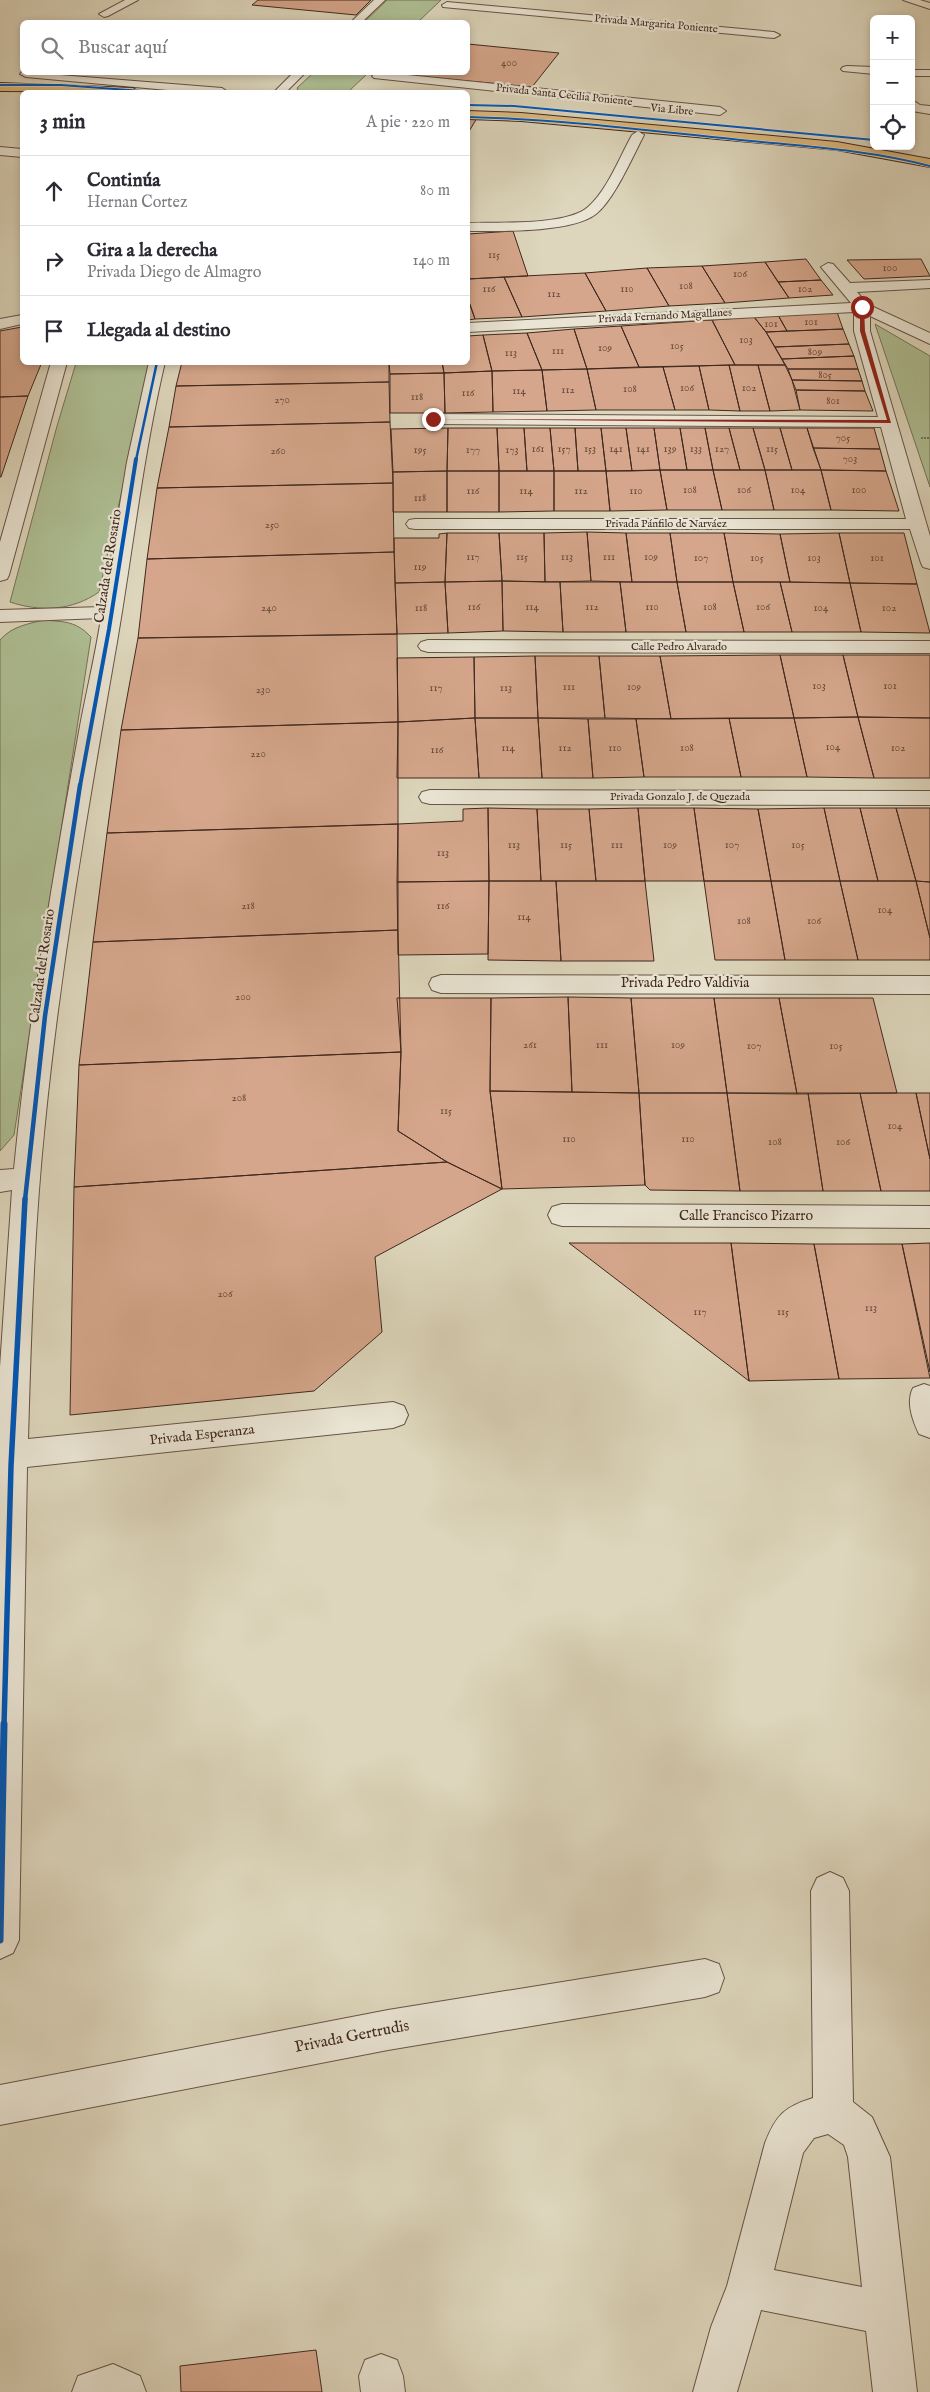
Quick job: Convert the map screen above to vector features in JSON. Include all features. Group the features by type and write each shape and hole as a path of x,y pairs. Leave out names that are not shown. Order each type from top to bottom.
{"main road":[{"path":"0,87 80,90"},
{"path":"0,92 20,92"},
{"path":"470,108 570,114 870,143"},
{"path":"470,115 530,118 837,146 930,162"},
{"path":"915,150 930,153"}],"street":[{"path":"104,14 133,0"},
{"path":"358,20 380,0"},
{"path":"908,0 930,6"},
{"name":"Privada Margarita Poniente","path":"447,5 774,35"},
{"path":"847,69 870,71"},
{"path":"915,72 930,73"},
{"path":"37,75 200,90"},
{"path":"282,90 298,75"},
{"path":"367,87 379,75"},
{"name":"Privada Santa Cecilia Poniente","path":"389,75 720,111"},
{"path":"913,105 916,108 930,110"},
{"path":"470,227 561,222 584,217 596,207 638,135"},
{"path":"0,152 20,153"},
{"path":"828,267 862,307 928,337"},
{"path":"846,288 930,284"},
{"path":"862,307 862,331 890,422 892,437 917,524 930,563"},
{"name":"Privada Fernando Magallanes","path":"470,328 862,307"},
{"path":"0,324 20,320"},
{"path":"0,575 57,365"},
{"name":"Calzada del Rosario","path":"0,1940 11,1455 27,1178 45,1012 88,736 133,477 149,392 156,365"},
{"path":"433,419 890,422"},
{"name":"Privada Pánfilo de Narváez","path":"415,524 917,524"},
{"path":"0,616 111,612"},
{"name":"Calle Pedro Alvarado","path":"428,646 930,647"},
{"name":"Privada Gonzalo J. de Quezada","path":"430,797 930,798"},
{"name":"Privada Pedro Valdivia","path":"441,984 930,985"},
{"path":"0,1181 27,1178"},
{"name":"Calle Francisco Pizarro","path":"562,1215 930,1217"},
{"name":"Privada Esperanza","path":"11,1455 393,1415"},
{"path":"830,1891 833,2112"},
{"name":"Privada Gertrudis","path":"0,2105 388,2030 706,1978"},
{"path":"715,2392 733,2327 748,2286 785,2143 801,2122 833,2112"},
{"path":"833,2112 858,2131 869,2157 895,2392"},
{"path":"748,2286 886,2313"},
{"path":"94,2392 113,2386 124,2392"}],"green space":[{"path":"387,0 441,0 420,20 366,20"},
{"path":"311,75 366,75 350,90 298,90 297,88"},
{"path":"875,324 930,356 930,487"},
{"path":"75,365 151,365 99,592 78,603 56,608 21,605 10,602 57,426"},
{"path":"44,620 75,625 91,637 14,1135 0,1151 0,640 5,635 26,624"}],"building":[{"path":"258,0 371,0 356,15 252,5"},
{"path":"470,44 559,53 532,87 404,75 470,75"},
{"path":"470,118 477,118 470,130"},
{"path":"513,231 528,276 470,279 470,234"},
{"path":"806,259 821,280 778,282 765,262"},
{"path":"921,259 930,276 864,279 847,260"},
{"path":"765,262 789,298 725,303 702,266"},
{"path":"702,266 725,303 669,306 647,268"},
{"path":"647,268 669,306 606,311 585,273"},
{"path":"585,273 606,311 522,317 504,277"},
{"path":"504,277 522,317 475,319 470,305 470,279"},
{"path":"821,280 833,295 789,298 778,282"},
{"path":"470,305 475,319 470,320"},
{"path":"837,312 843,329 787,331 778,315"},
{"path":"778,315 787,331 766,332 754,317"},
{"path":"754,317 766,332 785,365 735,365 712,320"},
{"path":"712,320 735,365 639,367 621,326"},
{"path":"621,326 639,367 587,369 574,329"},
{"path":"20,327 20,365 41,365 28,396 0,397 0,331"},
{"path":"574,329 587,369 542,370 527,333"},
{"path":"843,329 849,344 775,347 766,332"},
{"path":"527,333 542,370 492,371 483,335"},
{"path":"483,335 492,371 444,373 443,365 470,365 470,336"},
{"path":"849,344 854,356 782,359 775,347"},
{"path":"854,356 858,369 788,369 782,359"},
{"path":"181,365 389,365 389,382 176,386"},
{"path":"389,365 443,365 444,373 390,374"},
{"path":"729,365 758,365 770,411 740,411"},
{"path":"729,365 740,411 709,410 699,366"},
{"path":"758,365 785,365 792,380 800,410 770,411"},
{"path":"699,366 709,410 675,410 663,367"},
{"path":"663,367 675,410 596,410 587,369"},
{"path":"587,369 596,410 547,411 542,370"},
{"path":"788,369 858,369 862,381 792,380"},
{"path":"542,370 547,411 493,412 492,371"},
{"path":"492,371 493,412 445,413 444,373"},
{"path":"444,373 445,413 390,413 390,374"},
{"path":"792,380 862,381 865,391 796,390"},
{"path":"389,382 390,422 169,427 176,386"},
{"path":"796,390 865,391 873,411 800,410"},
{"path":"28,396 1,477 0,477 0,397"},
{"path":"390,422 393,483 157,488 169,427"},
{"path":"448,428 447,471 393,472 391,429"},
{"path":"448,428 497,428 499,471 447,471"},
{"path":"497,428 524,428 527,471 499,471"},
{"path":"524,428 550,428 554,471 527,471"},
{"path":"550,428 575,428 578,471 554,471"},
{"path":"575,428 601,428 606,471 578,471"},
{"path":"601,428 626,428 632,471 606,471"},
{"path":"626,428 654,428 660,470 632,471"},
{"path":"654,428 680,428 687,470 660,470"},
{"path":"680,428 705,428 713,470 687,470"},
{"path":"705,428 729,428 740,470 713,470"},
{"path":"729,428 753,428 765,470 740,470"},
{"path":"753,428 780,428 792,470 765,470"},
{"path":"780,428 807,428 821,470 792,470"},
{"path":"807,428 874,428 880,449 813,448"},
{"path":"813,448 880,449 886,471 821,470"},
{"path":"660,470 667,510 610,511 606,471"},
{"path":"660,470 713,470 722,510 667,510"},
{"path":"713,470 765,470 774,510 722,510"},
{"path":"765,470 821,470 831,510 774,510"},
{"path":"821,470 886,471 899,511 831,510"},
{"path":"447,471 499,471 499,512 447,512"},
{"path":"447,471 447,512 393,512 393,472"},
{"path":"499,471 554,471 554,511 499,512"},
{"path":"554,471 606,471 610,511 554,511"},
{"path":"393,483 394,552 147,559 157,488"},
{"path":"587,532 591,581 545,582 544,533"},
{"path":"587,532 626,533 632,582 591,581"},
{"path":"447,533 445,582 395,583 394,538 439,538 439,534"},
{"path":"447,533 499,533 502,581 445,582"},
{"path":"499,533 544,533 545,582 502,581"},
{"path":"626,533 670,533 677,582 632,582"},
{"path":"670,533 724,533 733,582 677,582"},
{"path":"724,533 780,534 790,582 733,582"},
{"path":"839,533 850,583 790,582 780,534"},
{"path":"839,533 904,533 917,584 850,583"},
{"path":"394,552 397,634 138,638 147,559"},
{"path":"502,581 503,631 448,633 445,582"},
{"path":"502,581 560,582 563,632 503,631"},
{"path":"445,582 448,633 397,634 395,583"},
{"path":"560,582 620,582 626,632 563,632"},
{"path":"620,582 677,582 686,632 626,632"},
{"path":"677,582 733,582 744,632 686,632"},
{"path":"733,582 780,582 792,632 744,632"},
{"path":"780,582 850,583 861,632 792,632"},
{"path":"850,583 917,584 930,633 861,632"},
{"path":"397,634 398,722 121,730 138,638"},
{"path":"780,655 843,655 858,717 794,718"},
{"path":"780,655 794,718 671,719 660,656"},
{"path":"843,655 930,655 930,718 858,717"},
{"path":"535,656 538,718 475,718 474,657"},
{"path":"535,656 599,656 605,718 538,718"},
{"path":"599,656 660,656 671,719 605,718"},
{"path":"474,657 475,718 398,722 397,658"},
{"path":"858,717 930,718 930,778 874,778"},
{"path":"858,717 874,778 807,777 794,718"},
{"path":"475,718 538,718 542,778 479,778"},
{"path":"475,718 479,778 397,778 398,722"},
{"path":"538,718 588,719 593,778 542,778"},
{"path":"729,718 741,777 644,777 636,719"},
{"path":"729,718 794,718 807,777 741,777"},
{"path":"588,719 636,719 644,777 593,778"},
{"path":"398,722 398,824 107,833 121,730"},
{"path":"488,808 489,881 397,882 398,824 463,821 463,809"},
{"path":"488,808 537,809 541,881 489,881"},
{"path":"638,808 694,808 704,881 645,881"},
{"path":"638,808 645,881 596,881 589,809"},
{"path":"694,808 758,809 771,881 704,881"},
{"path":"824,808 860,808 878,881 840,881"},
{"path":"824,808 840,881 771,881 758,809"},
{"path":"860,808 896,808 916,881 878,881"},
{"path":"896,808 930,808 930,882 916,881"},
{"path":"537,809 589,809 596,881 541,881"},
{"path":"398,824 398,930 93,942 107,833"},
{"path":"489,881 488,954 398,955 397,882"},
{"path":"489,881 556,881 561,961 488,960"},
{"path":"556,881 645,881 654,961 561,961"},
{"path":"704,881 771,881 785,960 715,960"},
{"path":"771,881 840,881 858,960 785,960"},
{"path":"840,881 916,881 930,938 930,960 858,960"},
{"path":"916,881 930,882 930,938"},
{"path":"398,930 401,1052 79,1065 93,942"},
{"path":"568,997 572,1092 490,1091 491,998"},
{"path":"568,997 631,998 639,1093 572,1092"},
{"path":"397,998 491,998 490,1091 502,1189 447,1162 398,1131 401,1052"},
{"path":"631,998 714,998 727,1093 639,1093"},
{"path":"714,998 779,998 797,1094 727,1093"},
{"path":"779,998 873,998 897,1093 797,1094"},
{"path":"401,1052 398,1131 447,1162 74,1187 79,1065"},
{"path":"490,1091 639,1093 645,1185 502,1189"},
{"path":"639,1093 727,1093 740,1191 650,1190 645,1185"},
{"path":"727,1093 808,1093 823,1191 740,1191"},
{"path":"808,1093 860,1093 881,1191 823,1191"},
{"path":"860,1093 916,1093 930,1159 930,1191 881,1191"},
{"path":"916,1093 930,1093 930,1159"},
{"path":"447,1162 502,1189 375,1257 382,1332 314,1391 70,1415 74,1187"},
{"path":"569,1243 731,1243 749,1381"},
{"path":"731,1243 814,1244 839,1379 749,1381"},
{"path":"930,1243 930,1372 902,1244"},
{"path":"814,1244 902,1244 930,1378 839,1379"},
{"path":"316,2350 322,2392 181,2392 180,2366"}],"cycle path":[{"path":"0,85 61,85 128,90"},
{"name":"Via Libre","path":"470,105 514,106 870,140"},
{"path":"470,117 567,122 832,148 882,155 930,166"},
{"path":"0,1940 11,1466 20,1277 31,1127 52,960 88,739 109,629 135,462 156,365"}],"route":[{"path":"433,419 890,422 862,331 862,307"}]}
